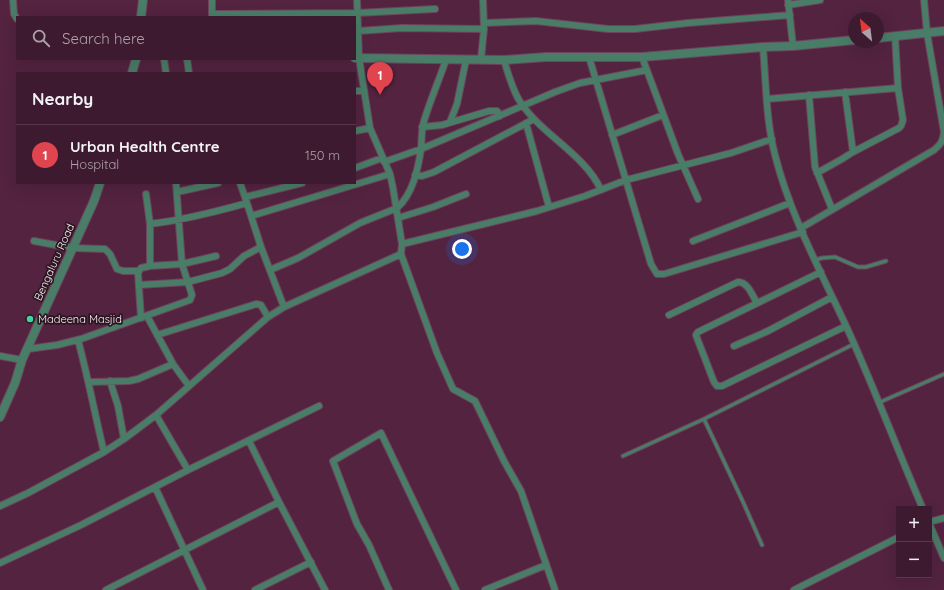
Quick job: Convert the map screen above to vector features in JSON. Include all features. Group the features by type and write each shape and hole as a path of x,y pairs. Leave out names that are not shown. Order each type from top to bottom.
{"street":[{"path":"13,0 14,14 16,17"},
{"path":"141,16 143,0"},
{"path":"212,0 212,15 299,15 436,9"},
{"path":"357,0 357,58 370,128 390,174 402,244 401,254 437,353 454,389 475,401 504,462 521,491 555,590"},
{"path":"481,59 484,26 484,0"},
{"path":"793,46 788,2 820,0"},
{"path":"589,57 651,264 657,274 664,274 802,230 832,209 934,150 940,145 943,140 944,132 924,0"},
{"path":"358,31 402,28 484,26 536,21 608,29 635,29 688,23 790,15"},
{"path":"884,37 944,31"},
{"path":"817,173 902,126 903,120 898,88 895,36"},
{"path":"357,58 504,60 546,57 642,57 848,41"},
{"path":"763,47 767,99 774,155 790,203 854,344 922,506"},
{"path":"642,57 683,166 698,199"},
{"path":"132,72 136,60"},
{"path":"164,60 166,72"},
{"path":"187,60 189,72"},
{"path":"270,270 298,258 360,223 397,208 405,199 415,175 421,149 422,127 446,60"},
{"path":"450,122 457,104 466,60"},
{"path":"504,60 512,86 523,106 534,119 589,170 597,180 601,190"},
{"path":"356,168 421,149 555,92 580,83 647,70"},
{"path":"767,99 898,88"},
{"path":"356,91 364,91"},
{"path":"845,92 853,152"},
{"path":"809,95 815,167 832,209"},
{"path":"422,127 442,124 493,110 497,111 500,116"},
{"path":"612,135 663,115"},
{"path":"415,175 422,176 434,172 534,119"},
{"path":"526,123 549,207"},
{"path":"356,131 370,128"},
{"path":"402,244 427,239 549,207 626,180 731,153 772,139"},
{"path":"251,216 390,174"},
{"name":"Bengaluru Road","path":"0,417 15,383 22,360 94,201 100,184"},
{"path":"28,349 57,345 78,340 190,300 192,295 182,264 176,184"},
{"path":"177,192 213,184"},
{"path":"240,184 261,247 284,307"},
{"path":"150,224 209,214 246,200 299,184"},
{"path":"146,194 150,224 150,266"},
{"path":"398,218 433,207 466,194"},
{"path":"693,241 790,203"},
{"path":"34,241 72,248 105,249 110,254 117,269 123,271 139,271 144,267 182,264 216,256"},
{"path":"139,286 188,282 222,273 230,269 244,256 261,247"},
{"path":"0,506 28,493 104,452 124,439 156,415 268,318 284,307 401,254"},
{"path":"139,271 139,286 144,317 157,335 173,364 189,386"},
{"path":"821,272 702,330 696,335 714,382 717,386 722,386 846,326"},
{"path":"669,316 738,282 742,282 746,285 757,303"},
{"path":"734,346 768,331 832,297"},
{"path":"157,335 256,304 261,305 268,318"},
{"path":"78,340 89,382 104,452"},
{"path":"0,356 22,360"},
{"path":"89,382 138,379 173,364"},
{"path":"110,381 118,406 124,439"},
{"path":"0,563 81,525 188,470 319,406"},
{"path":"156,415 188,470"},
{"path":"389,590 357,524 333,461 381,433 456,590"},
{"path":"249,441 325,590"},
{"path":"155,487 204,590"},
{"path":"106,590 279,502"},
{"path":"932,522 944,518"},
{"path":"932,530 944,558"},
{"path":"794,590 896,539"},
{"path":"255,590 311,562"},
{"path":"485,590 546,565"}],"lane":[{"path":"815,260 835,257 858,267 866,267 886,261"},
{"path":"623,456 854,344"},
{"path":"878,403 944,374"},
{"path":"704,418 762,546"}],"place":[{"name":"Urban Health Centre","path":"380,95"},
{"name":"Madeena Masjid","path":"30,319"}]}
